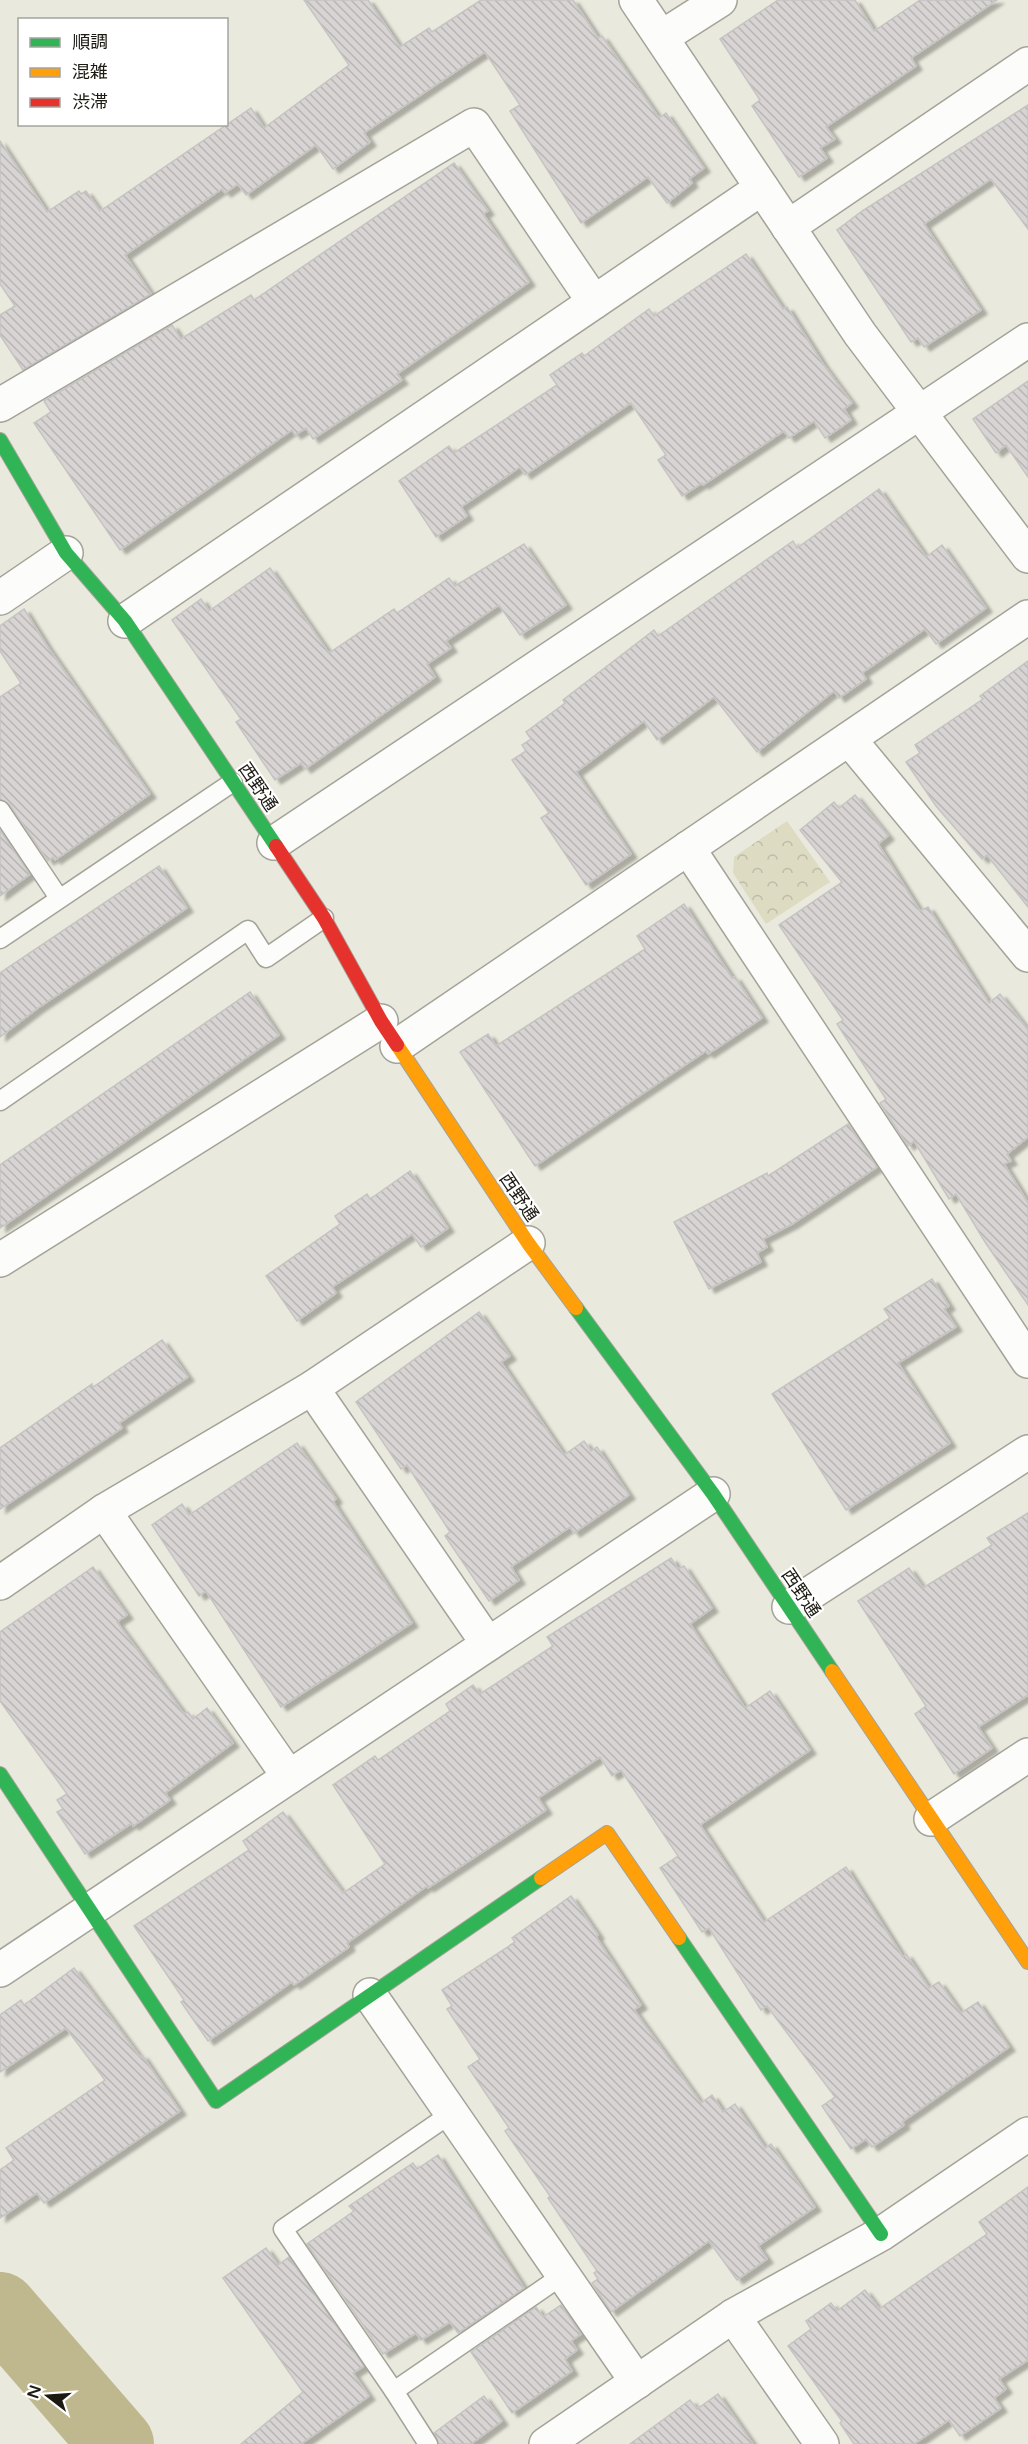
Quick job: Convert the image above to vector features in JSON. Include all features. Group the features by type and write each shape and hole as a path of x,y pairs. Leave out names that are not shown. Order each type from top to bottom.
{"street":[{"path":"636,0 860,334 1028,556"},
{"path":"662,37 720,0"},
{"path":"788,227 1028,64"},
{"path":"0,405 474,125 594,302"},
{"path":"124,621 762,188"},
{"path":"274,843 1028,340"},
{"name":"西野通","path":"0,440 66,553 124,621 324,918 389,1033 528,1243 713,1494 1028,1962"},
{"path":"0,598 66,553"},
{"path":"0,1260 389,1033 688,848 1028,617"},
{"path":"849,739 1028,956"},
{"path":"688,848 1028,1361"},
{"path":"0,1583 104,1511 312,1388 528,1243"},
{"path":"312,1388 488,1644"},
{"path":"789,1607 1028,1452"},
{"path":"0,1970 713,1494"},
{"path":"104,1511 289,1777"},
{"path":"932,1819 1028,1755"},
{"path":"0,1774 216,2101 606,1833 881,2234"},
{"path":"370,1995 637,2382"},
{"path":"546,2444 733,2316 881,2234 1028,2134"},
{"path":"733,2316 822,2444"}],"lane":[{"path":"0,939 233,782"},
{"path":"0,810 59,898"},
{"path":"0,1101 248,930 267,958 324,918"},
{"path":"428,2444 283,2229 452,2113"},
{"path":"394,2391 563,2275"}],"green space":[{"path":"787,821 830,882 766,924 733,873 734,857"}],"building":[{"path":"304,0 368,0 400,47 429,28 432,32 481,0 573,0 598,38 602,36 659,118 666,113 704,168 689,179 692,183 667,203 648,177 581,223 510,111 520,105 485,52 364,133 370,142 333,169 316,145 246,195 238,184 225,193 222,189 125,255 151,294 23,370 0,335 0,315 15,306 0,284 0,141 47,212 79,191 81,194 86,191 100,211 225,126 228,126 228,124 251,108 264,128 349,65"},
{"path":"778,0 855,0 874,31 920,0 997,0 911,58 916,66 826,127 835,139 820,148 827,158 799,177 752,106 760,100 720,39"},
{"path":"1028,105 1028,229 991,179 924,224 981,310 924,347 918,338 911,342 837,230 862,211"},
{"path":"454,163 488,211 483,214 529,282 397,374 402,380 313,439 306,428 295,435 292,430 120,550 34,423 51,412 44,401 172,325 181,339 251,295 254,300"},
{"path":"746,254 783,309 787,307 823,364 852,403 844,409 851,420 825,438 814,421 789,438 784,431 703,485 702,483 682,496 658,460 666,455 631,403 525,475 520,467 461,507 467,516 436,537 399,481 449,446 454,453 557,385 550,375 582,353 584,356 649,309 654,316"},
{"path":"1028,381 1028,477 1006,445 996,453 973,419"},
{"path":"879,489 926,557 942,545 986,608 936,644 925,629 862,673 866,679 839,698 834,691 757,752 714,697 657,740 644,721 576,772 631,854 586,885 541,818 549,813 512,760 526,751 522,745 531,739 526,732 565,703 563,700 654,630 658,636 793,541 797,548"},
{"path":"524,544 566,605 520,635 499,605 446,641 451,648 427,664 435,677 305,769 301,763 275,780 236,722 241,719 172,620 201,599 209,611 270,568 329,653 394,609 397,613 449,578 455,586"},
{"path":"24,609 47,646 150,794 55,860 53,857 48,861 9,804 0,799 0,697 21,683 0,651 0,626"},
{"path":"1028,661 1028,907 987,855 982,859 936,806 906,762 920,753 915,745 983,699 980,696"},
{"path":"855,795 888,836 878,844 920,911 928,907 989,1003 1000,994 1028,1030 1028,1137 1007,1154 1011,1161 1004,1164 1028,1203 1028,1305 956,1194 949,1199 914,1141 908,1146 880,1103 886,1099 837,1024 843,1020 779,925 842,882 800,830 834,802 839,808"},
{"path":"0,830 30,874 0,896"},
{"path":"159,866 187,908 38,1008 0,1037 0,973"},
{"path":"684,904 732,978 735,977 762,1018 708,1054 706,1051 535,1166 460,1052 488,1034 496,1046 645,949 637,936"},
{"path":"250,992 279,1035 0,1228 0,1165"},
{"path":"848,1124 877,1167 792,1224 763,1239 767,1247 757,1253 761,1262 709,1289 674,1222 767,1173 768,1176"},
{"path":"410,1171 448,1228 421,1247 412,1234 332,1287 336,1293 297,1321 266,1276 340,1224 335,1216 367,1194 370,1199"},
{"path":"932,1279 949,1306 944,1309 956,1327 898,1363 950,1443 846,1510 772,1394 890,1318 884,1309"},
{"path":"479,1312 510,1356 501,1362 564,1455 584,1441 591,1451 597,1447 629,1495 574,1533 570,1527 511,1567 519,1580 489,1601 445,1536 450,1532 407,1465 401,1469 356,1402"},
{"path":"162,1340 188,1377 119,1423 122,1428 0,1509 0,1448 92,1384 93,1387"},
{"path":"297,1443 336,1499 333,1502 412,1623 281,1707 206,1591 199,1596 152,1525 182,1504 189,1515"},
{"path":"1028,1513 1028,1695 978,1727 992,1748 954,1774 915,1714 926,1706 858,1601 909,1568 923,1588 992,1545 987,1538"},
{"path":"671,1558 678,1569 684,1566 712,1608 690,1624 745,1708 770,1691 810,1750 700,1825 764,1922 846,1867 903,1957 906,1954 929,1988 939,1982 961,2013 978,2002 1009,2047 902,2122 904,2125 872,2147 866,2139 851,2149 822,2106 835,2097 767,2006 761,2010 709,1928 702,1932 660,1868 678,1856 621,1770 612,1776 600,1757 538,1798 546,1810 428,1888 427,1886 347,1943 349,1947 294,1985 292,1982 208,2041 181,2002 184,2000 134,1926 249,1850 243,1841 283,1812 343,1893 385,1864 333,1785 375,1756 378,1760 450,1711 446,1704 473,1685 480,1694 553,1646 547,1637"},
{"path":"93,1567 127,1615 117,1622 184,1714 188,1712 193,1719 207,1708 233,1743 165,1793 170,1800 133,1826 132,1823 85,1854 57,1812 63,1809 57,1800 67,1794 0,1701 0,1632"},
{"path":"571,1896 641,2005 634,2010 701,2103 712,2095 723,2112 735,2104 765,2148 771,2144 815,2207 758,2246 767,2259 737,2280 709,2241 611,2312 592,2283 598,2279 594,2273 597,2271 548,2198 550,2196 505,2131 509,2128 468,2067 480,2059 447,2009 452,2006 442,1990 515,1942 512,1938"},
{"path":"74,1968 140,2057 142,2055 180,2111 44,2203 37,2193 0,2218 0,2170 14,2160 6,2148 105,2080 66,2028 0,2072 0,2015 21,2000 24,2005"},
{"path":"438,2155 524,2288 458,2333 450,2322 421,2340 416,2333 383,2354 307,2244 354,2211 349,2206 413,2163 417,2169"},
{"path":"1028,2187 1028,2360 999,2379 1006,2389 994,2398 1001,2408 960,2436 949,2420 914,2444 854,2444 840,2423 842,2421 788,2346 811,2329 806,2321 831,2303 837,2311 865,2290 879,2309 987,2234 979,2222"},
{"path":"266,2248 278,2265 289,2257 364,2366 353,2373 369,2396 301,2444 241,2444 303,2392 223,2278"},
{"path":"561,2305 581,2334 571,2341 577,2350 565,2359 572,2371 512,2413 471,2352 536,2307 543,2317"},
{"path":"718,2394 753,2444 630,2444 690,2400 697,2409"},
{"path":"484,2396 502,2421 471,2444 439,2444 434,2433"}],"waterway":[{"path":"0,2309 117,2444"}],"traffic: fast":[{"path":"0,440 66,553 125,621 276,846"},
{"path":"576,1308 713,1494 832,1671"},
{"path":"0,1774 216,2101 541,1878"},
{"path":"679,1938 881,2234"}],"traffic: slow":[{"path":"397,1045 528,1243 576,1308"},
{"path":"832,1671 1028,1962"},
{"path":"541,1878 607,1833 679,1938"}],"traffic: jam":[{"path":"276,846 324,918 381,1021 397,1045"}]}
